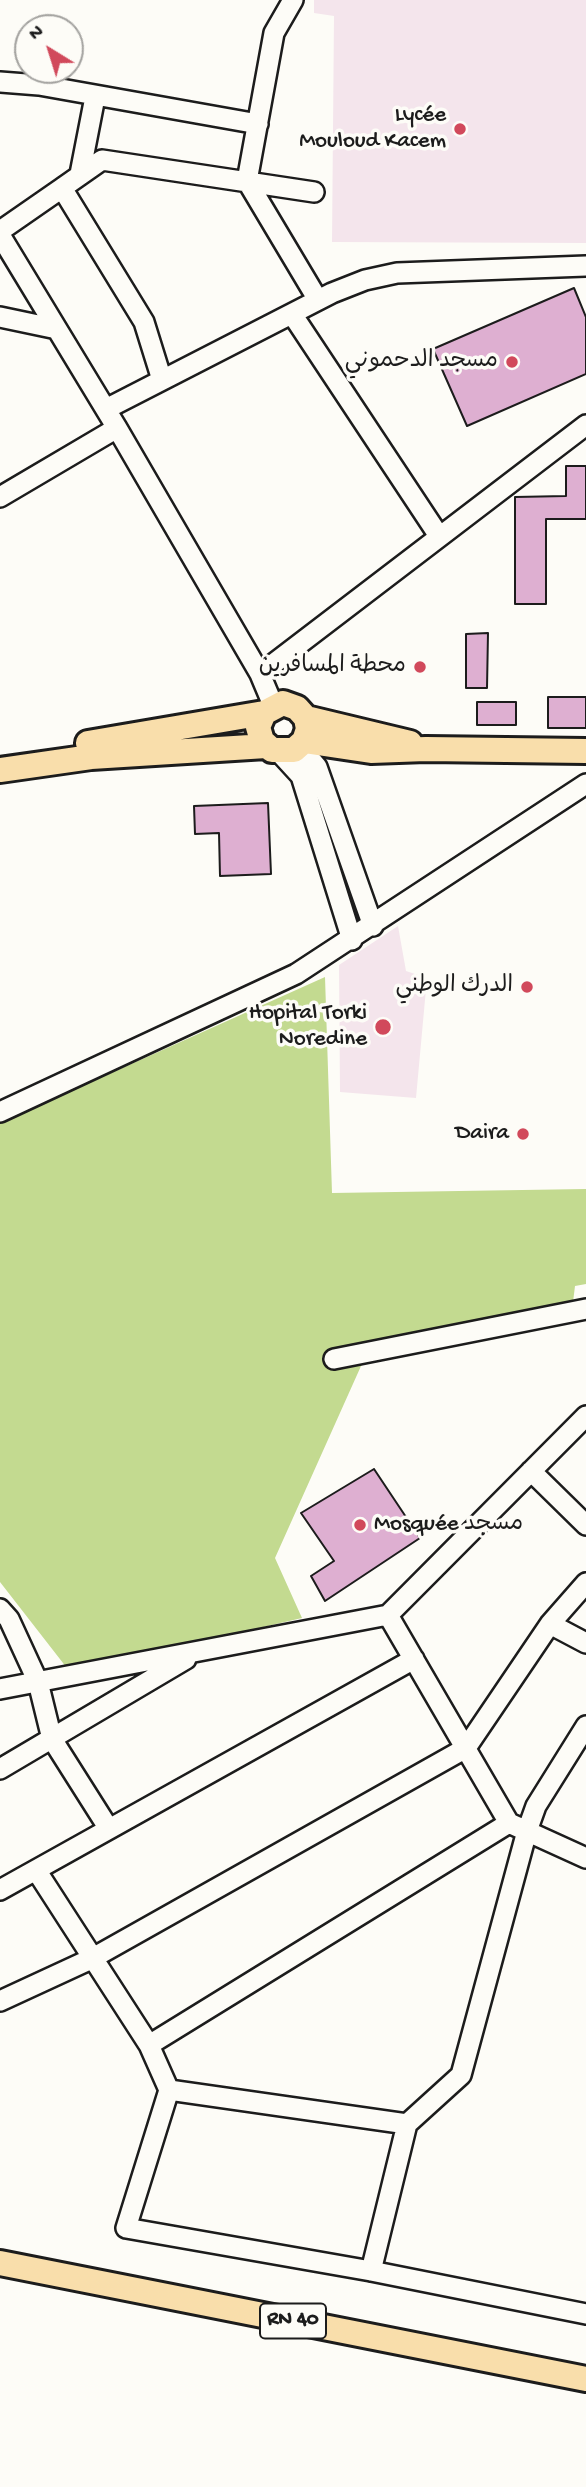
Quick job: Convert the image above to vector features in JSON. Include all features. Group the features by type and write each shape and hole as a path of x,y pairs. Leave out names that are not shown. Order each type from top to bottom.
{"main road":[{"path":"0,756 292,705 291,741"},
{"path":"268,709 259,734 291,741"},
{"path":"0,770 91,757 291,741 392,737 426,749 586,751"},
{"name":"RN 40","path":"0,2263 586,2379"}],"street":[{"path":"293,0 274,33 247,181 318,300"},
{"path":"0,82 39,85 258,124"},
{"path":"80,174 95,97"},
{"path":"268,709 260,674 0,233 102,160 314,192"},
{"path":"62,188 144,323 162,380"},
{"path":"0,256 20,267"},
{"path":"106,409 318,300 365,280 397,273 586,265"},
{"path":"292,314 439,536"},
{"path":"0,317 57,329"},
{"path":"260,674 586,425"},
{"path":"0,497 117,428"},
{"path":"291,741 317,767 373,926"},
{"path":"291,741 352,940"},
{"path":"0,1112 296,974 352,940 586,784"},
{"path":"334,1359 586,1309"},
{"path":"0,1689 388,1615 586,1416"},
{"path":"531,1471 586,1525"},
{"path":"0,2001 90,1959 466,1748 550,1624 586,1583"},
{"path":"0,1609 9,1619 38,1682 52,1739 109,1829"},
{"path":"388,1615 466,1748 518,1827 586,1858"},
{"path":"550,1624 586,1643"},
{"path":"0,1769 199,1651"},
{"path":"0,1890 414,1659"},
{"path":"149,2045 518,1827 536,1806 586,1726"},
{"path":"371,2271 407,2124 461,2075 518,1827"},
{"path":"36,1870 90,1959 149,2045 169,2090 126,2228 371,2271 586,2314"},
{"path":"169,2090 407,2124"}],"shaded area":[{"name":"Lycée Mouloud Kacem","path":"314,0 586,0 586,243 332,242 334,16 314,13"},
{"path":"398,926 406,971 427,978 416,1098 340,1092 339,965"}],"green space":[{"path":"325,977 332,1193 586,1189 586,1284 575,1286 572,1310 378,1351 361,1366 275,1558 302,1618 70,1672 0,1582 0,1123"}],"building":[{"name":"مسجد الدحموني","path":"574,288 586,317 586,374 467,426 433,349"},
{"path":"566,466 586,466 586,519 546,519 546,604 515,604 515,497 566,496"},
{"path":"488,633 487,688 466,688 466,634"},
{"path":"548,697 586,697 586,728 548,728"},
{"path":"477,702 516,702 516,725 477,725"},
{"path":"268,803 271,874 220,876 219,833 195,834 194,806"},
{"name":"Mosquée مسجد","path":"374,1469 420,1538 325,1601 311,1576 334,1561 301,1513"}],"place":[{"name":"Lycée Mouloud Kacem","path":"460,129"},
{"name":"مسجد الدحموني","path":"512,362"},
{"name":"محطة المسافرين","path":"420,667"},
{"name":"الدرك الوطني","path":"527,987"},
{"name":"Hopital Torki Noredine","path":"383,1027"},
{"name":"Daira","path":"523,1134"},
{"name":"Mosquée مسجد","path":"360,1525"}]}
